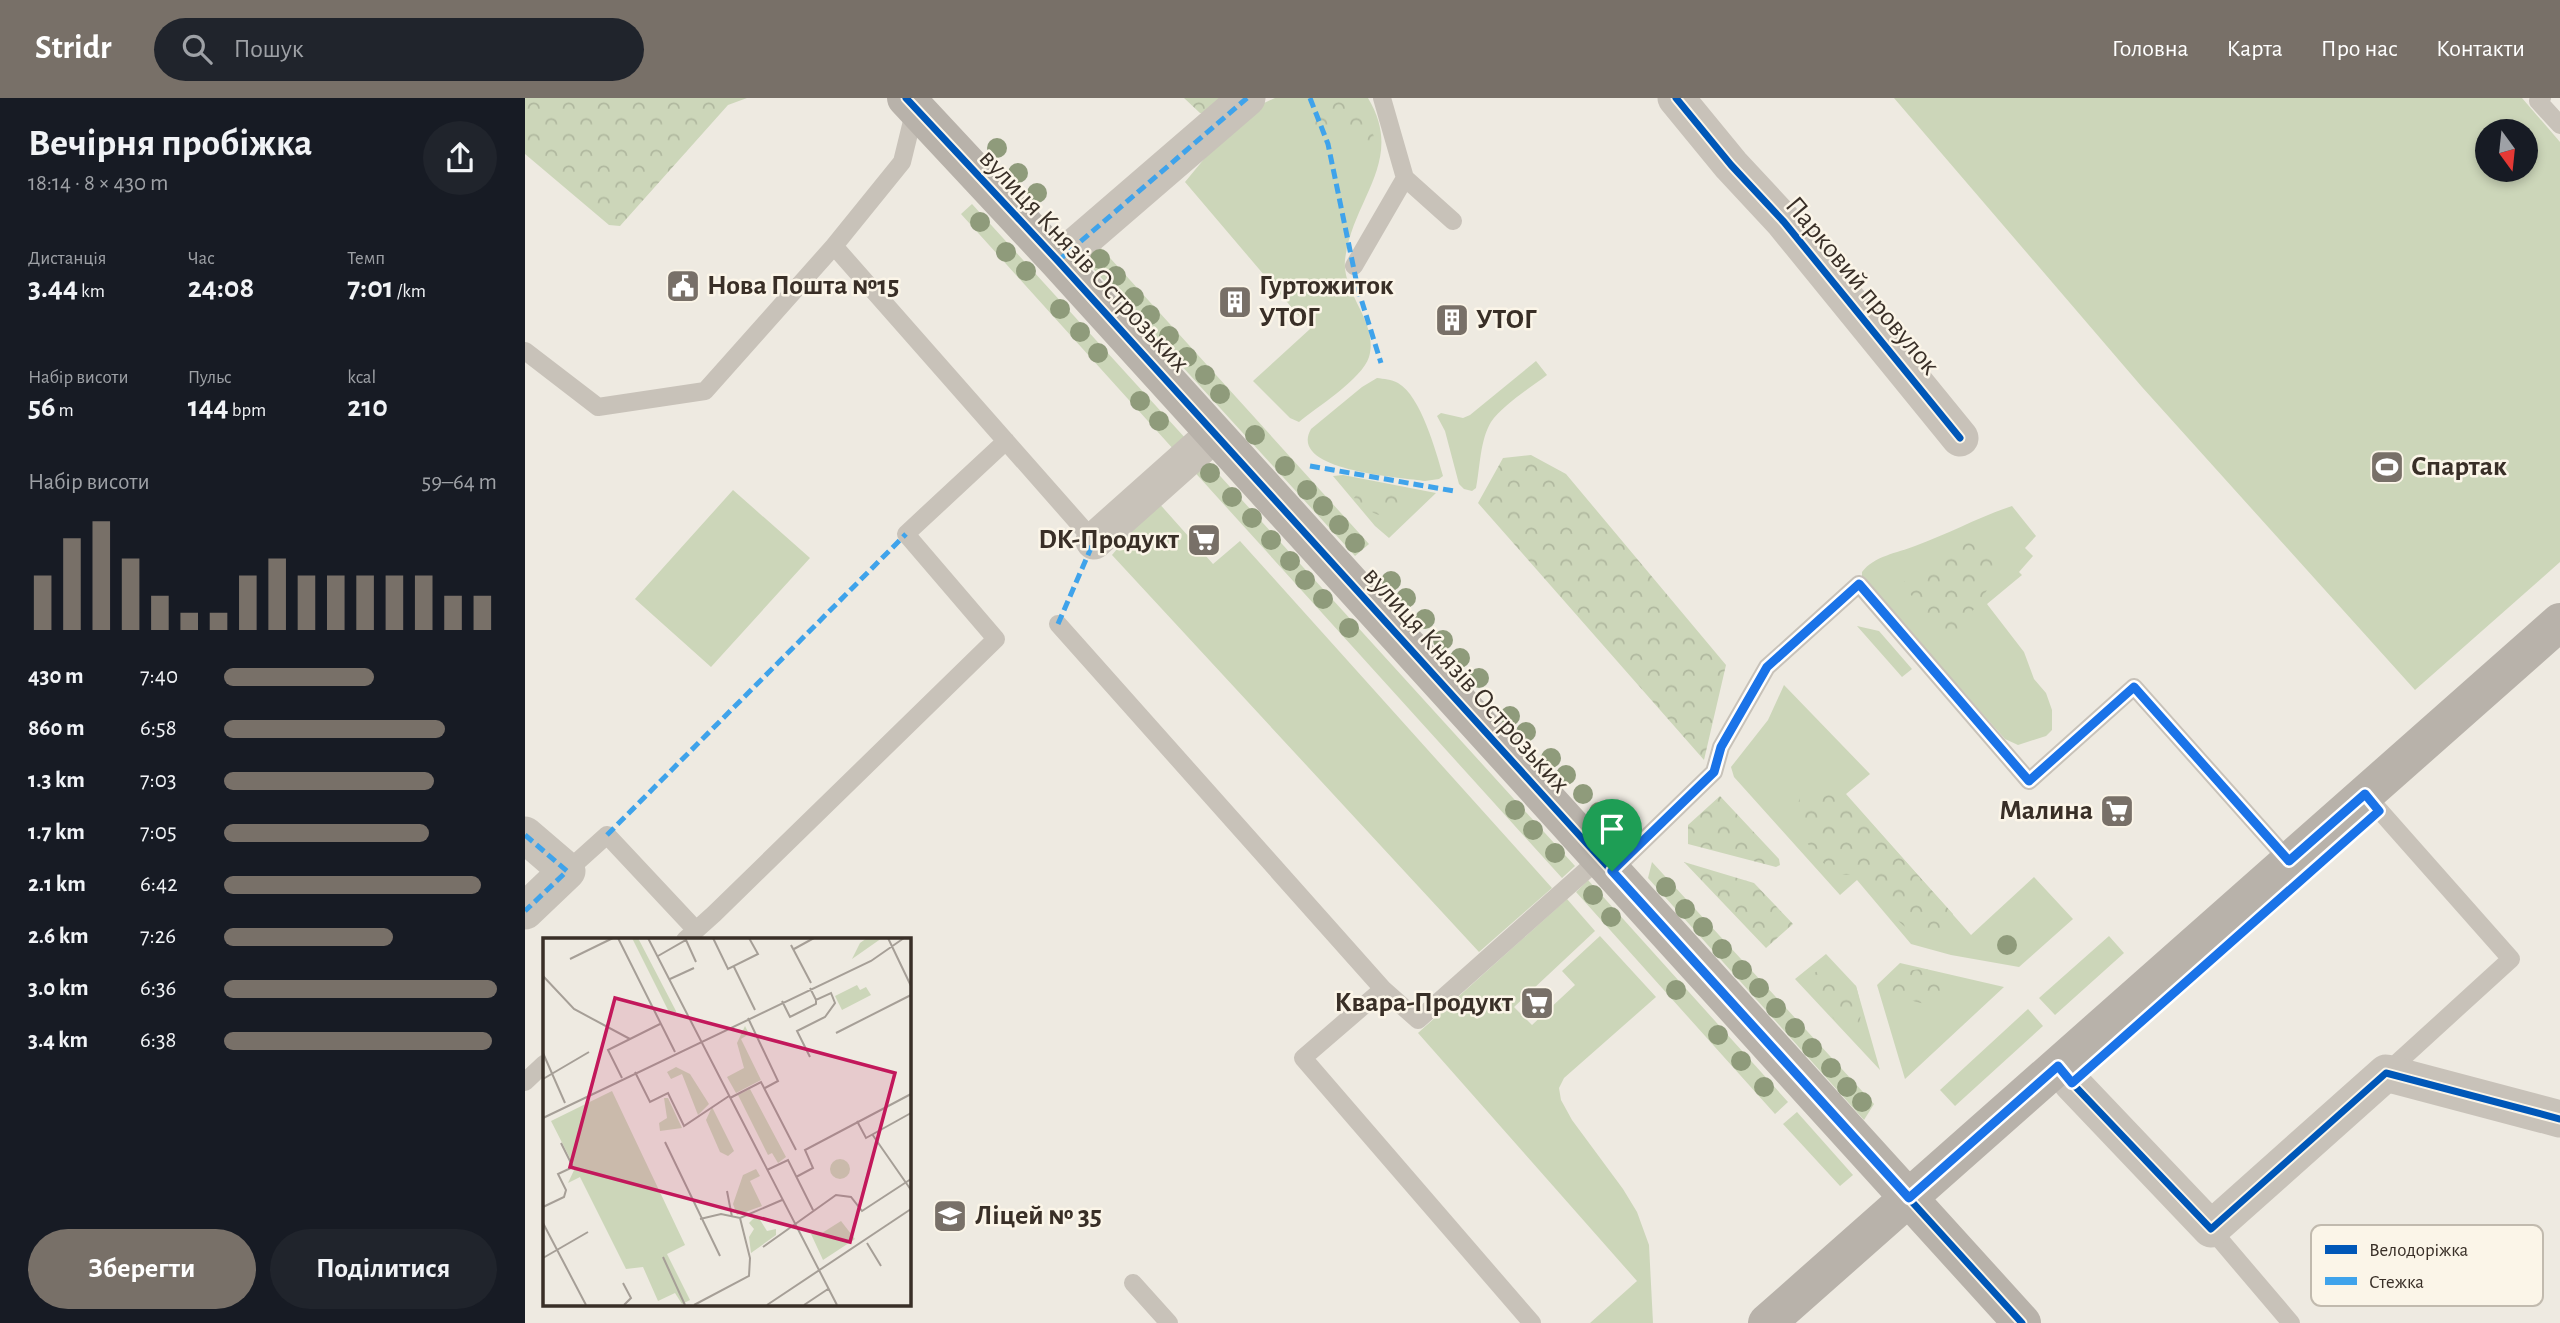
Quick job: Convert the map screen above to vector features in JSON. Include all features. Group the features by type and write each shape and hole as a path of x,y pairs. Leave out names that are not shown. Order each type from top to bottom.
{"main road":[{"name":"вулиця Князів Острозьких","path":"915,101 2022,1323"},
{"path":"1799,1323 1917,1207 2372,802 2560,622"},
{"path":"2065,1074 2289,861 2372,802 2560,652"},
{"path":"1767,1323 1917,1207"}],"street":[{"path":"1058,261 1247,98"},
{"name":"Парковий провулок","path":"1676,98 1731,165 1784,222 1960,438"},
{"path":"1094,541 1214,434"},
{"path":"525,835 567,871 525,911"},
{"path":"2065,1074 2211,1229 2386,1073 2525,1112 2560,1119"}],"lane":[{"path":"1383,98 1405,178 1453,221"},
{"path":"2542,98 2538,101 2560,125"},
{"path":"525,351 599,407 705,391 834,246 902,162 915,101"},
{"path":"1353,266 1405,178"},
{"path":"834,246 1094,541"},
{"path":"567,871 607,835 691,935 996,639 907,534 1006,441"},
{"path":"1058,624 1383,989 1418,1020 1714,772 1721,747 1767,667 1859,584 2029,781 2134,687 2289,861"},
{"path":"2372,802 2511,959 2386,1073"},
{"path":"1383,989 1303,1058 1532,1323"},
{"path":"525,1082 543,1066"},
{"path":"2211,1229 2291,1323"},
{"path":"1133,1283 1169,1323"}],"green space":[{"path":"525,98 747,98 728,105 620,226 609,225 525,154"},
{"path":"1184,98 1233,98 1209,113 1200,113"},
{"path":"1275,98 1368,98 1378,121 1381,141 1379,161 1350,238 1345,260 1349,285 1369,332 1369,357 1349,383 1299,422 1290,418 1253,381 1310,329 1185,182 1209,153 1264,103"},
{"path":"1328,98 1346,101 1359,111 1376,141 1374,145 1370,145 1350,127 1338,127 1313,134 1304,127 1320,100"},
{"name":"Спартак","path":"1894,98 2522,98 2560,142 2560,562 2415,690 2142,387"},
{"path":"972,204 1187,440 1175,451 961,214"},
{"path":"1101,248 1369,544 1355,556 1086,261"},
{"path":"1536,361 1547,375 1510,403 1491,422 1482,446 1476,488 1472,491 1464,489 1459,484 1445,431 1437,416 1441,413 1463,418 1470,415"},
{"path":"1377,378 1398,383 1414,400 1427,425 1436,453 1443,476 1439,479 1425,481 1350,469 1330,463 1315,454 1308,443 1311,429"},
{"path":"1201,455 1575,866 1562,878 1190,467"},
{"path":"1531,455 1566,474 1726,665 1704,760 1478,503 1503,458"},
{"path":"1343,475 1436,493 1389,538 1375,526 1333,476"},
{"path":"733,490 810,558 711,667 635,599"},
{"path":"1358,492 1405,494 1408,498 1407,508 1392,515 1379,515 1354,498"},
{"path":"1157,501 1213,564 1240,541 1552,888 1479,952 1112,555"},
{"path":"2012,506 2036,536 2025,548 2033,556 2019,572 2022,575 1987,604 2024,652 2034,679 2046,693 2052,710 2052,730 2046,736 2018,745 2005,739 1862,578 1862,572 1879,559"},
{"path":"1975,535 2001,570 1949,645 1902,583"},
{"path":"1857,626 1879,631 1912,669 1902,677"},
{"path":"1784,685 1870,774 1846,794 1971,935 2034,877 2073,919 2019,967 1951,955 1911,944 1857,880 1840,895 1734,777 1731,767 1768,720"},
{"path":"1821,786 1845,794 1953,914 1952,929 1939,942 1915,934 1904,926 1886,907 1863,875 1836,875 1811,847 1800,830 1797,808 1801,791"},
{"path":"1720,796 1779,859 1780,865 1776,867 1688,844 1688,825"},
{"path":"1652,862 1874,1104 1864,1120 1648,878"},
{"path":"1684,862 1754,883 1793,924 1766,948"},
{"path":"1588,880 1788,1102 1775,1114 1576,892"},
{"path":"1567,899 1595,931 1514,1007 1532,1025 1575,985 1562,971 1600,936 1656,997 1564,1078 1559,1088 1561,1100 1572,1120 1637,1212 1649,1245 1653,1323 1590,1323 1637,1281 1418,1033"},
{"path":"2109,936 2124,953 2055,1015 2039,998"},
{"path":"1826,954 1856,986 1880,1070 1795,979"},
{"path":"1900,963 2004,987 1905,1079 1877,985"},
{"path":"1824,968 1856,986 1861,1015 1855,1031 1838,1024 1807,984 1812,974"},
{"path":"1927,969 1948,989 1946,998 1939,1006 1910,1000 1886,985 1899,974"},
{"path":"2028,1009 2043,1026 1955,1106 1940,1090"},
{"path":"1797,1112 1853,1175 1840,1186 1783,1124"}],"marked path":[{"path":"1058,261 1247,98"},
{"path":"1310,98 1328,144 1358,289 1381,363"},
{"path":"1310,466 1454,491"},
{"path":"607,835 906,534"},
{"path":"1058,624 1094,541"},
{"path":"525,835 567,871 525,911"}],"cycle path":[{"path":"906,98 1058,261 2022,1323"},
{"path":"1676,98 1731,165 1784,222 1960,438"},
{"path":"2072,1083 2211,1229 2386,1073 2560,1119"}],"place":[{"name":"Нова Пошта №15","path":"683,286"},
{"name":"Гуртожиток УТОГ","path":"1235,302"},
{"name":"УТОГ","path":"1452,320"},
{"name":"Спартак","path":"2387,467"},
{"name":"DK-Продукт","path":"1204,540"},
{"name":"Малина","path":"2117,811"},
{"name":"Квара-Продукт","path":"1537,1003"},
{"name":"Ліцей № 35","path":"950,1216"}],"route":[{"path":"1859,584 2029,781 2134,687 2289,861 2365,794 2379,811 2072,1083 2058,1066 1909,1198 1612,871 1714,772 1721,747 1767,667 1859,584"}]}
